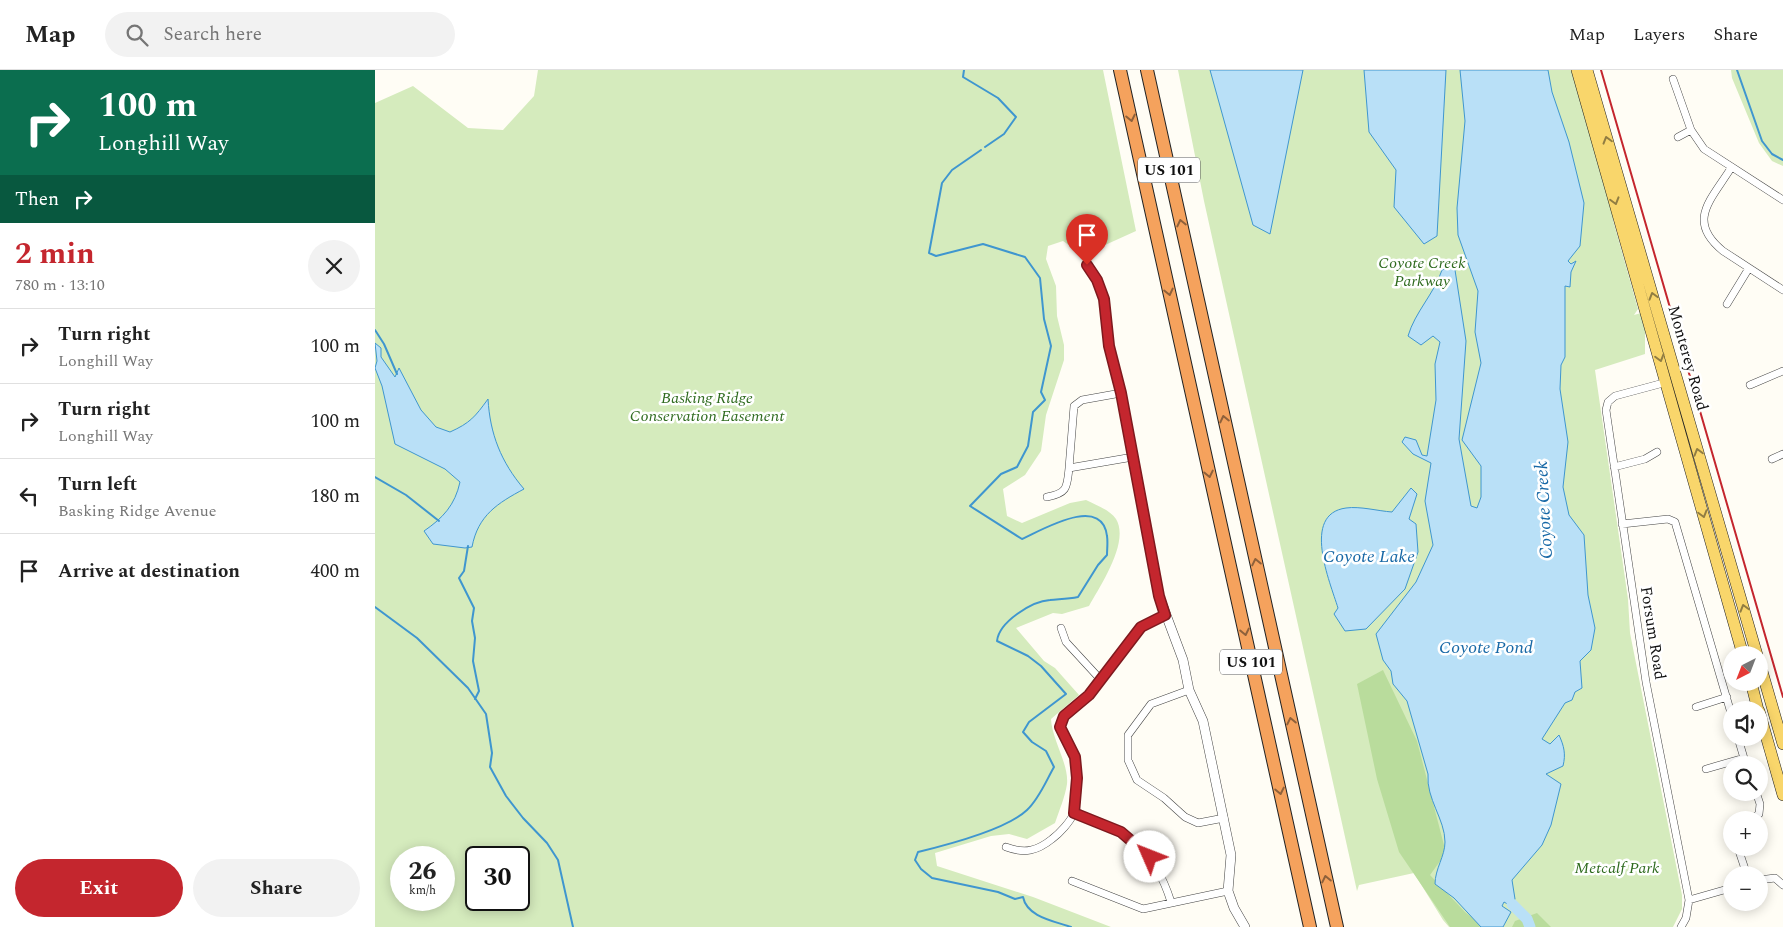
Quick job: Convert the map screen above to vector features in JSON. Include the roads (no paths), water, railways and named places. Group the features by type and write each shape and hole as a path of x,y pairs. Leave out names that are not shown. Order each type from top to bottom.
{"highway":[{"name":"US 101","path":"1120,70 1310,927"},
{"name":"US 101","path":"1147,70 1337,927"}],"main road":[{"name":"Monterey Road","path":"1577,70 1740,646"},
{"name":"Monterey Road","path":"1587,70 1754,646"},
{"path":"1768,691 1783,744"},
{"path":"1768,742 1783,795"}],"street":[{"path":"1673,79 1691,130 1704,149 1783,200"},
{"path":"1678,137 1691,130"},
{"path":"1731,168 1703,213 1703,226 1714,244 1783,290"},
{"path":"1087,265 1097,280 1104,299 1109,346 1121,393 1159,596 1183,660 1189,690 1203,721 1231,855 1228,890 1234,908 1245,927"},
{"path":"1727,304 1749,268"},
{"path":"1750,385 1783,372"},
{"name":"Forsum Road","path":"1667,382 1615,396 1608,402 1606,410 1646,682 1689,900 1686,918 1681,927"},
{"path":"1047,497 1059,495 1067,485 1074,406 1082,400 1121,393"},
{"path":"1614,467 1645,459 1657,452"},
{"path":"1771,459 1783,454"},
{"path":"1069,468 1133,457"},
{"path":"1622,524 1668,519 1675,522 1728,701"},
{"path":"1006,847 1025,852 1045,845 1061,831 1074,813 1077,769 1075,757 1061,731 1061,721 1101,680 1141,627 1165,615"},
{"path":"1061,628 1066,642 1101,680"},
{"path":"1189,690 1151,704 1128,735 1128,760 1137,780 1164,798 1185,817 1198,822 1224,818"},
{"path":"1695,707 1727,697"},
{"path":"1706,769 1723,766"},
{"path":"1074,813 1110,827 1136,843 1157,866 1171,902"},
{"path":"1768,879 1775,878 1783,885"},
{"path":"1072,881 1139,908 1228,890"},
{"path":"1689,900 1723,890"}],"water":[{"path":"1210,70 1303,70 1270,234 1253,225"},
{"path":"1364,70 1446,70 1437,236 1424,244 1394,207 1396,170 1369,132"},
{"name":"Coyote Pond","path":"1460,70 1548,70 1552,92 1569,142 1584,203 1580,246 1568,261 1571,264 1576,261 1571,272 1570,287 1565,286 1565,357 1561,365 1560,389 1568,442 1563,487 1569,515 1584,535 1588,595 1595,628 1591,650 1580,661 1582,688 1575,692 1572,700 1565,703 1542,739 1550,744 1559,735 1561,739 1564,754 1563,766 1546,774 1561,784 1551,825 1542,845 1512,880 1515,899 1511,906 1504,902 1502,906 1511,912 1503,927 1481,927 1454,898 1435,884 1445,847 1442,825 1430,792 1428,774 1407,701 1393,684 1391,671 1383,660 1376,634 1416,582 1433,545 1425,501 1431,463 1413,454 1402,442 1405,437 1416,440 1422,455 1427,456 1436,400 1435,364 1440,342 1433,336 1421,345 1408,336 1415,319 1439,279 1442,270 1449,267 1455,270 1466,341 1459,439 1471,506 1477,508 1481,497 1481,466 1462,440 1481,363 1475,332 1478,291 1458,235 1457,208 1465,121"},
{"path":"375,343 381,348 381,357 395,377 399,368 421,410 436,427 450,432 463,426 472,419 488,399 491,424 498,447 509,468 524,489 506,499 484,518 479,526 472,547 465,548 433,544 424,531 447,510 455,498 460,482 445,469 395,444 382,386 375,368 377,361"},
{"name":"Coyote Lake","path":"1411,488 1417,494 1409,519 1416,524 1418,552 1405,589 1366,629 1345,631 1334,614 1338,608 1322,551 1322,535 1325,522 1332,513 1346,508 1392,512"}],"waterway":[{"path":"964,70 963,77 998,98 1016,117 1004,134 985,147"},
{"path":"1737,70 1762,141 1772,154 1783,160"},
{"path":"981,150 952,170 942,183 929,253 936,256 983,244 1025,257 1040,278 1044,319 1051,346 1041,392 1045,400 1033,412 1028,446 1017,467 1001,474 970,506 1022,539 1070,518 1094,517 1103,524 1107,536 1107,555 1098,565 1078,597 1043,601 1026,608 1010,620 999,634 997,641 1028,656 1041,666 1066,694 1029,722 1023,732 1032,742 1046,751 1054,767 1039,795 1027,810 1005,824 975,836 918,852 915,860 921,869 932,878 998,892 1015,899 1023,897 1026,904 1035,914 1071,927"},
{"path":"375,330 384,344 397,374"},
{"path":"375,477 406,495 439,521"},
{"path":"468,546 464,571 459,578 474,608 472,621 475,638 473,661 479,691 475,699"},
{"path":"375,607 417,638 468,688 486,714 492,753 490,767 506,796 523,818 547,843 558,860 573,927"},
{"name":"Coyote Creek","path":"1512,904 1527,919 1530,927"}],"railway":[{"path":"1601,70 1783,697"}],"park label":[{"name":"Coyote Creek Parkway","path":"1422,272"},
{"name":"Basking Ridge Conservation Easement","path":"707,407"},
{"name":"Metcalf Park","path":"1617,868"}]}
